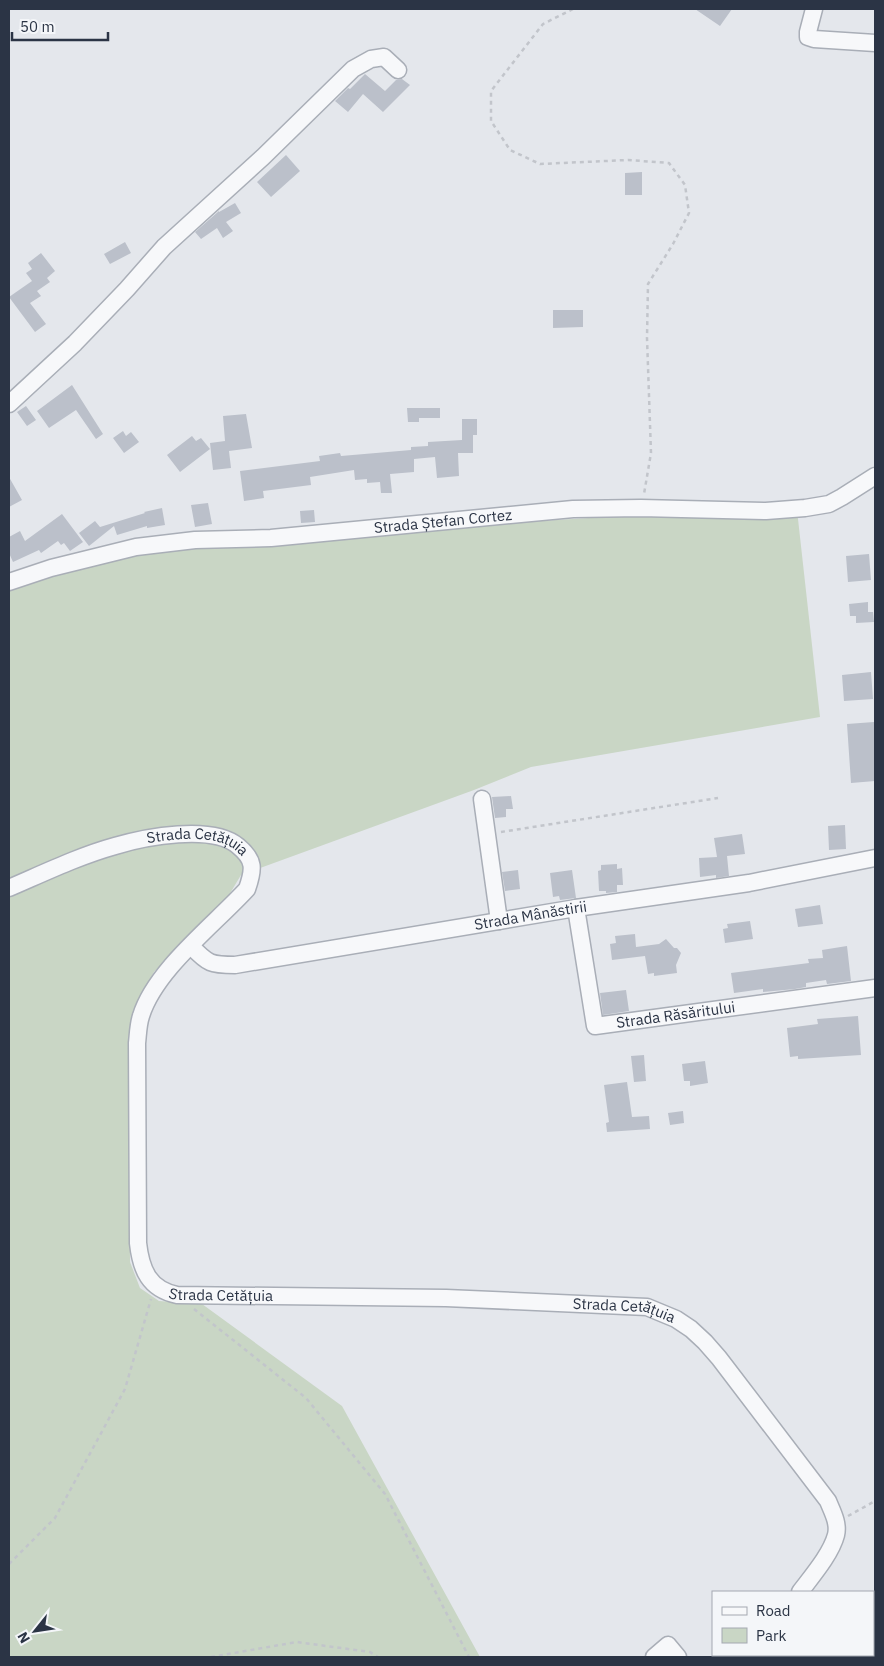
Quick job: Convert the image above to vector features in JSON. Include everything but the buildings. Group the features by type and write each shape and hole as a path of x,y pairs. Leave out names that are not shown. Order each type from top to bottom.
{"street":[{"path":"814,9 808,37 875,43"},
{"path":"9,404 75,343 164,247 263,157 353,69 371,58 384,57 398,70"},
{"name":"Strada Ștefan Cortez","path":"9,582 51,568 136,546 196,540 271,538 573,509 641,508 766,511 818,506 829,504 875,476"},
{"path":"482,799 499,921"},
{"name":"Strada Cetățuia","path":"9,888 115,846 186,833 212,835 233,842 248,855 253,872 247,889 156,984 140,1017 137,1043 138,1243 144,1270 155,1285 164,1292 177,1296 446,1298 647,1307 676,1319 691,1329 719,1358 819,1487 828,1501 836,1521"},
{"name":"Strada Mânăstirii","path":"191,946 204,959 216,965 235,965 576,908 749,883 875,858"},
{"name":"Strada Răsăritului","path":"576,908 595,1026 875,988"},
{"path":"801,1591 828,1552 836,1535 836,1521"},
{"path":"654,1657 668,1645 678,1657"}],"path":[{"path":"573,9 543,24 491,91 491,121 510,150 540,164 628,160 669,163 685,185 689,213 673,244 648,284 647,338 651,453 641,508"},
{"path":"487,834 718,798"},
{"path":"9,1564 55,1518 125,1389 155,1285"},
{"path":"177,1296 306,1398 385,1494 469,1657"},
{"path":"836,1521 855,1513 875,1501"},
{"path":"211,1657 297,1642 370,1652 378,1657"}],"green space":[{"path":"797,510 820,717 531,767 474,790 241,875 229,895 154,972 133,1012 129,1067 130,1262 140,1288 159,1301 202,1304 342,1406 480,1657 9,1657 9,590 138,546 653,514"}]}
